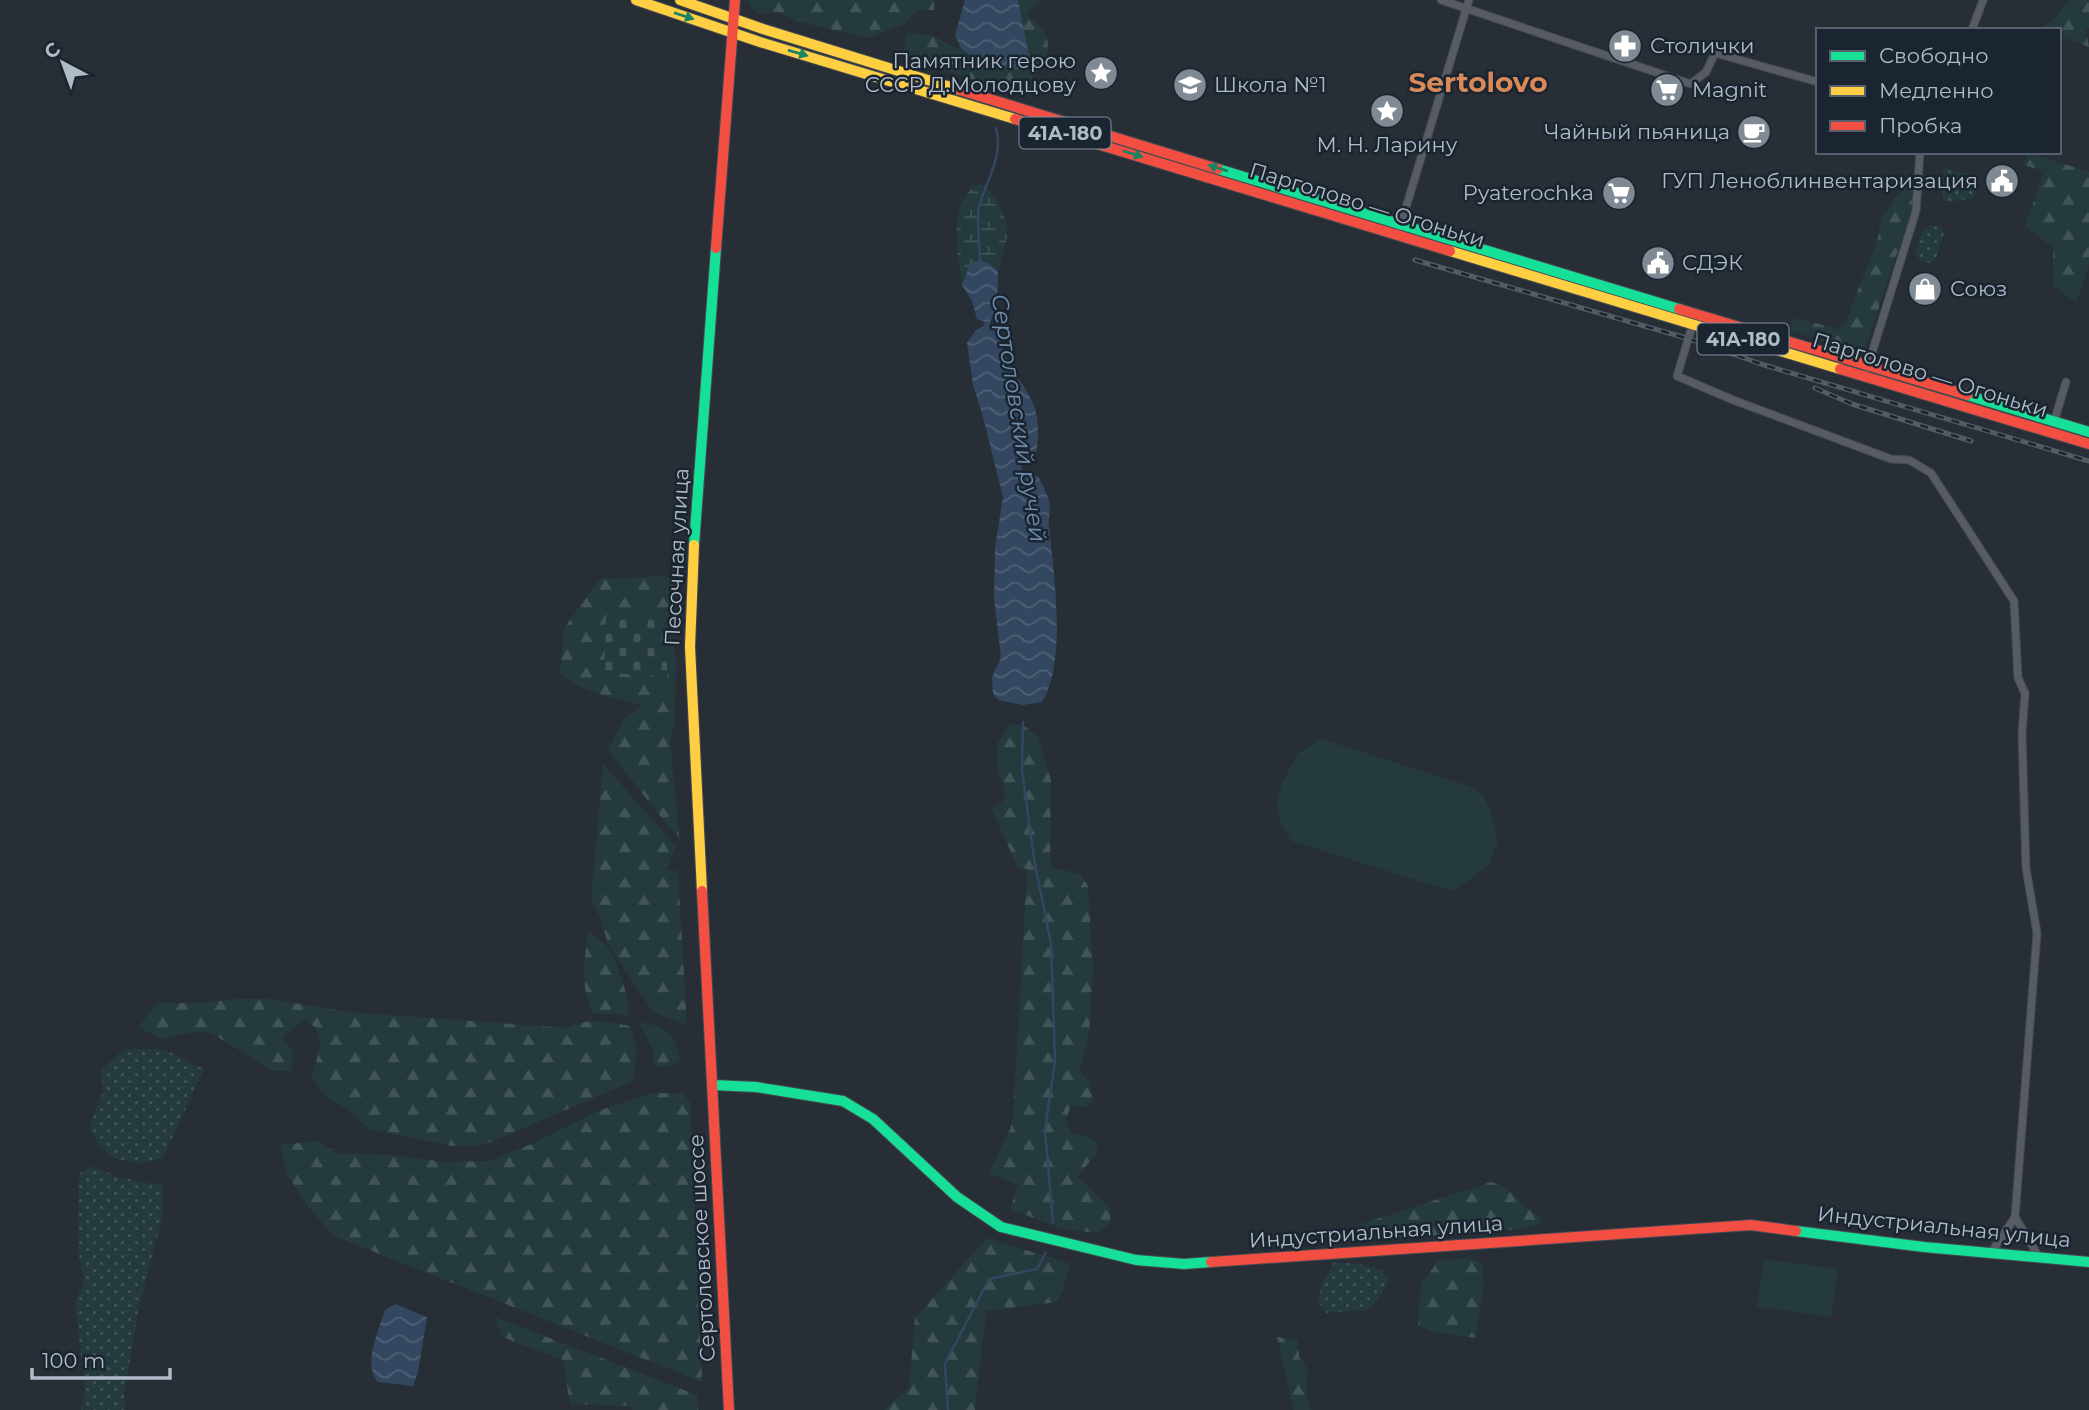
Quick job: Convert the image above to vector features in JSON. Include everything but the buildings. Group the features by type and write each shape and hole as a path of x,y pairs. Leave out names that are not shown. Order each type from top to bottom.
{"main road":[{"name":"Парголово — Огоньки","path":"636,0 733,33 1399,229 1866,371 2089,444"},
{"name":"Парголово — Огоньки","path":"680,0 763,29 1693,323 2089,432"},
{"name":"Песочная улица","path":"713,1085 690,647 692,576 735,0"},
{"name":"Индустриальная улица","path":"713,1085 756,1087 843,1101 873,1119 957,1197 1001,1227 1136,1260 1184,1264 1263,1260 1751,1225 2089,1262"},
{"name":"Сертоловское шоссе","path":"713,1085 729,1410"}],"street":[{"path":"1441,0 1468,4 1691,84 1706,72 1714,53 1816,81"},
{"path":"1973,28 1983,0"},
{"path":"1399,229 1468,4"},
{"path":"1866,371 1916,211 1920,154"},
{"path":"1693,323 1677,376 1733,400 1891,459 1909,460 1931,473 2014,601 2018,678 2025,693 2022,734 2026,868 2037,933 2015,1217 1992,1253"},
{"path":"2054,422 2066,382"},
{"path":"2015,1217 2039,1257"}],"green space":[{"path":"748,0 935,1 934,10 917,10 905,24 868,38 800,22 776,12 760,14 752,9"},
{"path":"1018,0 1043,0 1027,12 1030,19 1041,27 1048,47 1041,68 1015,93 903,57 906,35 911,32 935,37 969,54 1017,70 1030,60"},
{"path":"2069,0 2089,0 2089,28 2086,29 2089,47 2061,37 2061,28 2041,28 2053,20"},
{"path":"2027,154 2034,154 2089,172 2089,264 2076,303 2053,285 2053,247 2025,226 2044,171 2024,165"},
{"path":"1944,167 1980,177 1973,198 1949,202 1943,200"},
{"path":"1907,182 1914,184 1915,199 1864,352 1860,355 1850,353 1849,349 1790,331 1794,318 1836,328 1844,325 1877,242 1881,218"},
{"path":"980,183 999,204 1006,225 1006,241 998,271 989,264 970,264 962,285 957,243 958,215 969,191"},
{"path":"1930,225 1942,228 1944,233 1936,259 1930,263 1920,260 1915,254 1922,231"},
{"path":"665,576 674,579 671,640 676,656 675,722 670,741 680,841 608,750 624,719 643,705 588,690 560,673 564,628 600,579"},
{"path":"606,614 667,616 667,678 604,672"},
{"path":"1010,724 1023,725 1038,737 1051,780 1050,862 1054,868 1080,874 1088,886 1093,968 1089,1035 1079,1070 1090,1082 1093,1101 1086,1107 1071,1106 1066,1119 1071,1133 1084,1135 1096,1142 1098,1152 1077,1177 1111,1208 1110,1223 1097,1233 1063,1229 1010,1209 1018,1185 989,1173 1013,1117 1027,869 1018,868 991,808 1001,803 1006,794 998,770 997,744"},
{"path":"1322,739 1469,786 1482,794 1490,809 1498,841 1489,865 1455,890 1291,841 1282,827 1276,802 1283,781 1298,753"},
{"path":"603,764 676,846 666,870 678,871 687,1025 653,1012 608,944 591,899"},
{"path":"588,932 604,943 614,959 625,990 628,1015 592,1013 584,982"},
{"path":"270,999 348,1012 567,1028 590,1021 630,1026 637,1048 633,1081 484,1145 452,1146 369,1129 347,1109 326,1097 311,1075 320,1044 317,1031 305,1020 282,1037 293,1051 292,1071 273,1071 211,1033 193,1032 162,1039 139,1027 156,1003 202,1003"},
{"path":"639,1022 668,1032 681,1061 670,1066 656,1067 653,1050"},
{"path":"124,1049 163,1049 204,1069 163,1158 141,1164 117,1159 101,1149 89,1128 103,1092 101,1070"},
{"path":"651,1093 682,1093 690,1102 702,1382 334,1236 308,1207 287,1174 280,1145 318,1141 338,1153 389,1155 446,1162 488,1161 534,1143 598,1111"},
{"path":"91,1166 118,1177 163,1186 162,1218 139,1306 124,1396 126,1410 81,1410 85,1391 75,1302 84,1281 78,1250 79,1174"},
{"path":"1491,1182 1506,1189 1527,1208 1541,1216 1540,1224 1521,1229 1356,1241 1358,1225"},
{"path":"987,1238 1071,1264 1058,1302 986,1311 975,1410 884,1410 909,1388 915,1318"},
{"path":"1469,1258 1482,1263 1484,1282 1476,1338 1434,1332 1418,1325 1421,1284 1439,1260"},
{"path":"1764,1259 1838,1269 1831,1317 1757,1307"},
{"path":"1334,1262 1366,1265 1386,1274 1389,1280 1378,1300 1368,1310 1327,1313 1318,1303 1321,1286"},
{"path":"495,1317 697,1395 698,1410 632,1410 631,1406 570,1404 563,1360 502,1337"},
{"path":"1277,1337 1298,1340 1299,1357 1308,1369 1306,1394 1311,1410 1294,1410"}],"water":[{"path":"965,0 1018,0 1030,60 1025,66 1017,70 962,50 955,35"},
{"path":"979,260 998,271 997,313 990,321 991,326 1000,329 1006,358 1031,399 1036,413 1038,437 1035,459 1023,462 1021,467 1024,474 1038,476 1050,504 1049,528 1057,617 1054,664 1050,685 1042,702 1023,705 999,700 993,694 992,677 1001,658 994,597 995,548 1003,497 973,385 967,343 985,322 977,319 972,301 962,285 970,264"},
{"path":"395,1304 427,1317 418,1372 413,1386 378,1382 373,1375 373,1347 385,1310"}],"waterway":[{"name":"Сертоловский ручей","path":"980,261 978,213 996,159 996,128"},
{"name":"Сертоловский ручей","path":"1023,722 1022,770 1034,859 1051,944 1055,1061 1045,1130 1053,1223"},
{"name":"Сертоловский ручей","path":"948,1410 945,1364 989,1279 1037,1269 1046,1252"}],"railway":[{"path":"1415,260 1693,340 1764,365 2089,461"},
{"path":"1815,388 1852,404 1971,441"}],"traffic: fast":[{"path":"1218,169 1679,309"},
{"path":"694,545 716,248"},
{"path":"1967,395 2089,432"},
{"path":"713,1085 756,1087 843,1101 873,1119 957,1197 1001,1227 1136,1260 1184,1264 1211,1262"},
{"path":"1796,1231 1924,1247 2089,1262"}],"traffic: slow":[{"path":"636,0 760,42 1015,119"},
{"path":"680,0 763,29 960,90"},
{"path":"1450,251 1840,369"},
{"path":"694,545 690,647 702,891"}],"traffic: jam":[{"path":"716,248 735,0"},
{"path":"960,90 1218,169"},
{"path":"1015,119 1450,251"},
{"path":"1679,309 1967,395"},
{"path":"1840,369 2089,444"},
{"path":"702,891 729,1410"},
{"path":"1211,1262 1751,1225 1796,1231"}],"place":[{"name":"Столички","path":"1625,46"},
{"name":"Памятник герою СССР Д.Молодцову","path":"1101,73"},
{"name":"Школа №1","path":"1190,85"},
{"name":"Magnit","path":"1667,90"},
{"name":"М. Н. Ларину","path":"1387,111"},
{"name":"Чайный пьяница","path":"1754,132"},
{"name":"ГУП Леноблинвентаризация","path":"2002,181"},
{"name":"Pyaterochka","path":"1619,193"},
{"name":"СДЭК","path":"1658,263"},
{"name":"Союз","path":"1925,289"}],"district":[{"name":"Sertolovo","path":"1478,82"}]}
